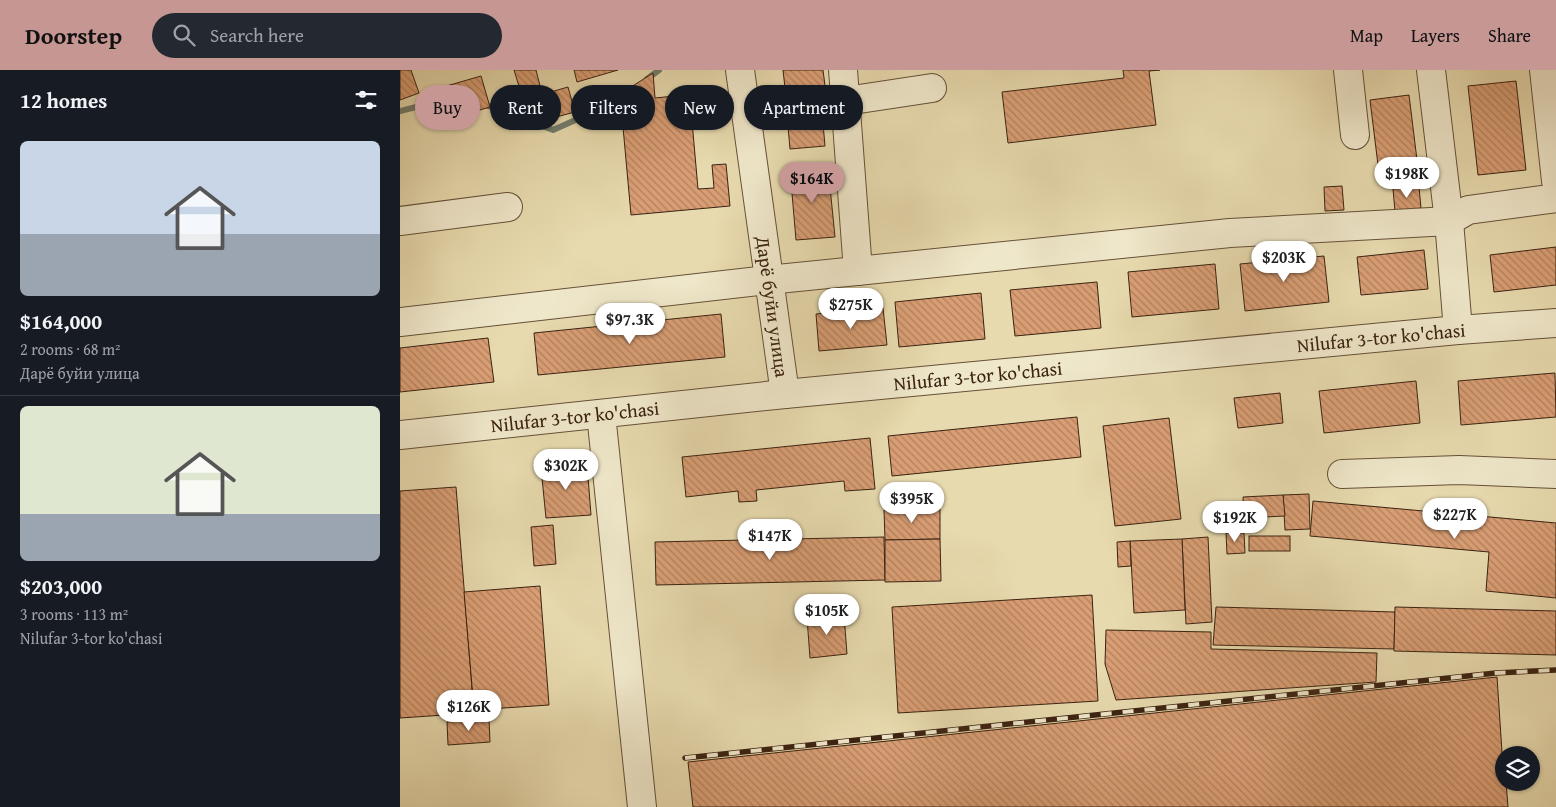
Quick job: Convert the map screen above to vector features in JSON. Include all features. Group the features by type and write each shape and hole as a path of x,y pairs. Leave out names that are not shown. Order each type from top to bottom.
{"street":[{"name":"Дарё буйи улица","path":"740,70 785,394"},
{"path":"843,70 844,85"},
{"path":"1348,70 1355,136"},
{"path":"1431,70 1449,221 1458,330"},
{"path":"1544,70 1556,181"},
{"path":"863,98 932,88"},
{"path":"848,130 858,271"},
{"path":"400,322 768,280 1230,233 1449,221 1468,210 1556,198"},
{"path":"400,221 508,207"},
{"name":"Nilufar 3-tor ko'chasi","path":"400,435 785,394 1458,330 1556,323"},
{"path":"601,414 642,807"},
{"path":"1342,474 1459,470 1556,474"}],"building":[{"path":"400,70 411,70 416,85 415,94 400,100"},
{"path":"514,70 536,70 540,85 519,85"},
{"path":"574,70 618,70 577,82"},
{"path":"783,70 823,70 825,85 785,85"},
{"path":"1123,70 1160,70 1149,71 1156,125 1008,143 1002,92 1124,78"},
{"path":"653,73 654,85 634,85"},
{"path":"481,76 490,107 480,110 480,85 450,85"},
{"path":"1516,81 1526,170 1478,175 1468,86"},
{"path":"568,87 571,98 571,113 561,116 561,89"},
{"path":"1409,95 1418,168 1379,173 1370,100"},
{"path":"665,97 665,130 693,130 698,189 714,188 712,165 726,164 730,206 631,215 623,130 655,130 655,98"},
{"path":"788,130 824,130 825,146 790,149"},
{"path":"828,167 835,237 796,240 790,170"},
{"path":"1342,186 1344,210 1325,211 1324,187"},
{"path":"1419,187 1421,208 1395,211 1393,189"},
{"path":"1556,247 1556,285 1494,292 1490,255"},
{"path":"1424,250 1428,289 1361,295 1357,257"},
{"path":"1324,256 1329,302 1245,311 1240,264"},
{"path":"1215,264 1219,309 1132,317 1128,272"},
{"path":"1097,282 1101,328 1015,336 1010,290"},
{"path":"981,293 985,339 899,347 895,302"},
{"path":"883,308 887,345 819,351 816,314"},
{"path":"721,314 725,357 538,375 534,333"},
{"path":"488,338 494,382 400,392 400,348"},
{"path":"1555,373 1556,417 1461,425 1458,381"},
{"path":"1416,381 1420,423 1324,433 1319,391"},
{"path":"1280,393 1283,423 1238,428 1234,398"},
{"path":"1077,417 1081,457 892,476 888,436"},
{"path":"1169,418 1181,519 1115,526 1103,426"},
{"path":"870,438 875,489 845,491 844,481 756,490 757,501 739,502 738,491 686,497 682,457"},
{"path":"587,464 591,515 546,518 541,468"},
{"path":"456,487 474,713 400,718 400,491"},
{"path":"1309,494 1310,529 1285,530 1283,495"},
{"path":"1283,495 1285,516 1244,518 1243,497"},
{"path":"1313,501 1556,523 1556,598 1486,591 1489,552 1310,536"},
{"path":"940,509 940,539 885,540 884,510"},
{"path":"553,525 556,564 534,566 531,527"},
{"path":"1226,533 1244,533 1245,553 1227,554"},
{"path":"1249,536 1290,536 1290,551 1249,551"},
{"path":"884,537 885,580 656,585 655,542"},
{"path":"1208,537 1212,622 1186,624 1182,539"},
{"path":"940,539 941,581 885,582 885,540"},
{"path":"1182,539 1185,610 1134,613 1130,541"},
{"path":"1130,541 1131,566 1118,567 1117,542"},
{"path":"540,586 549,705 474,710 464,592"},
{"path":"1092,595 1098,701 898,713 892,607"},
{"path":"1216,607 1395,612 1394,649 1213,645"},
{"path":"1395,607 1556,611 1556,655 1394,651"},
{"path":"844,615 847,654 810,658 807,618"},
{"path":"1106,630 1211,632 1211,649 1377,653 1376,682 1116,700 1105,664"},
{"path":"1497,677 1502,746 1495,746 1495,791 1507,791 1508,807 693,807 688,762"},
{"path":"489,719 490,742 448,745 447,722"}],"waterway":[{"path":"647,79 659,70"},
{"path":"483,104 553,130 571,122"},
{"path":"400,111 415,107"}],"railway":[{"path":"685,758 1496,673 1556,670"}]}
